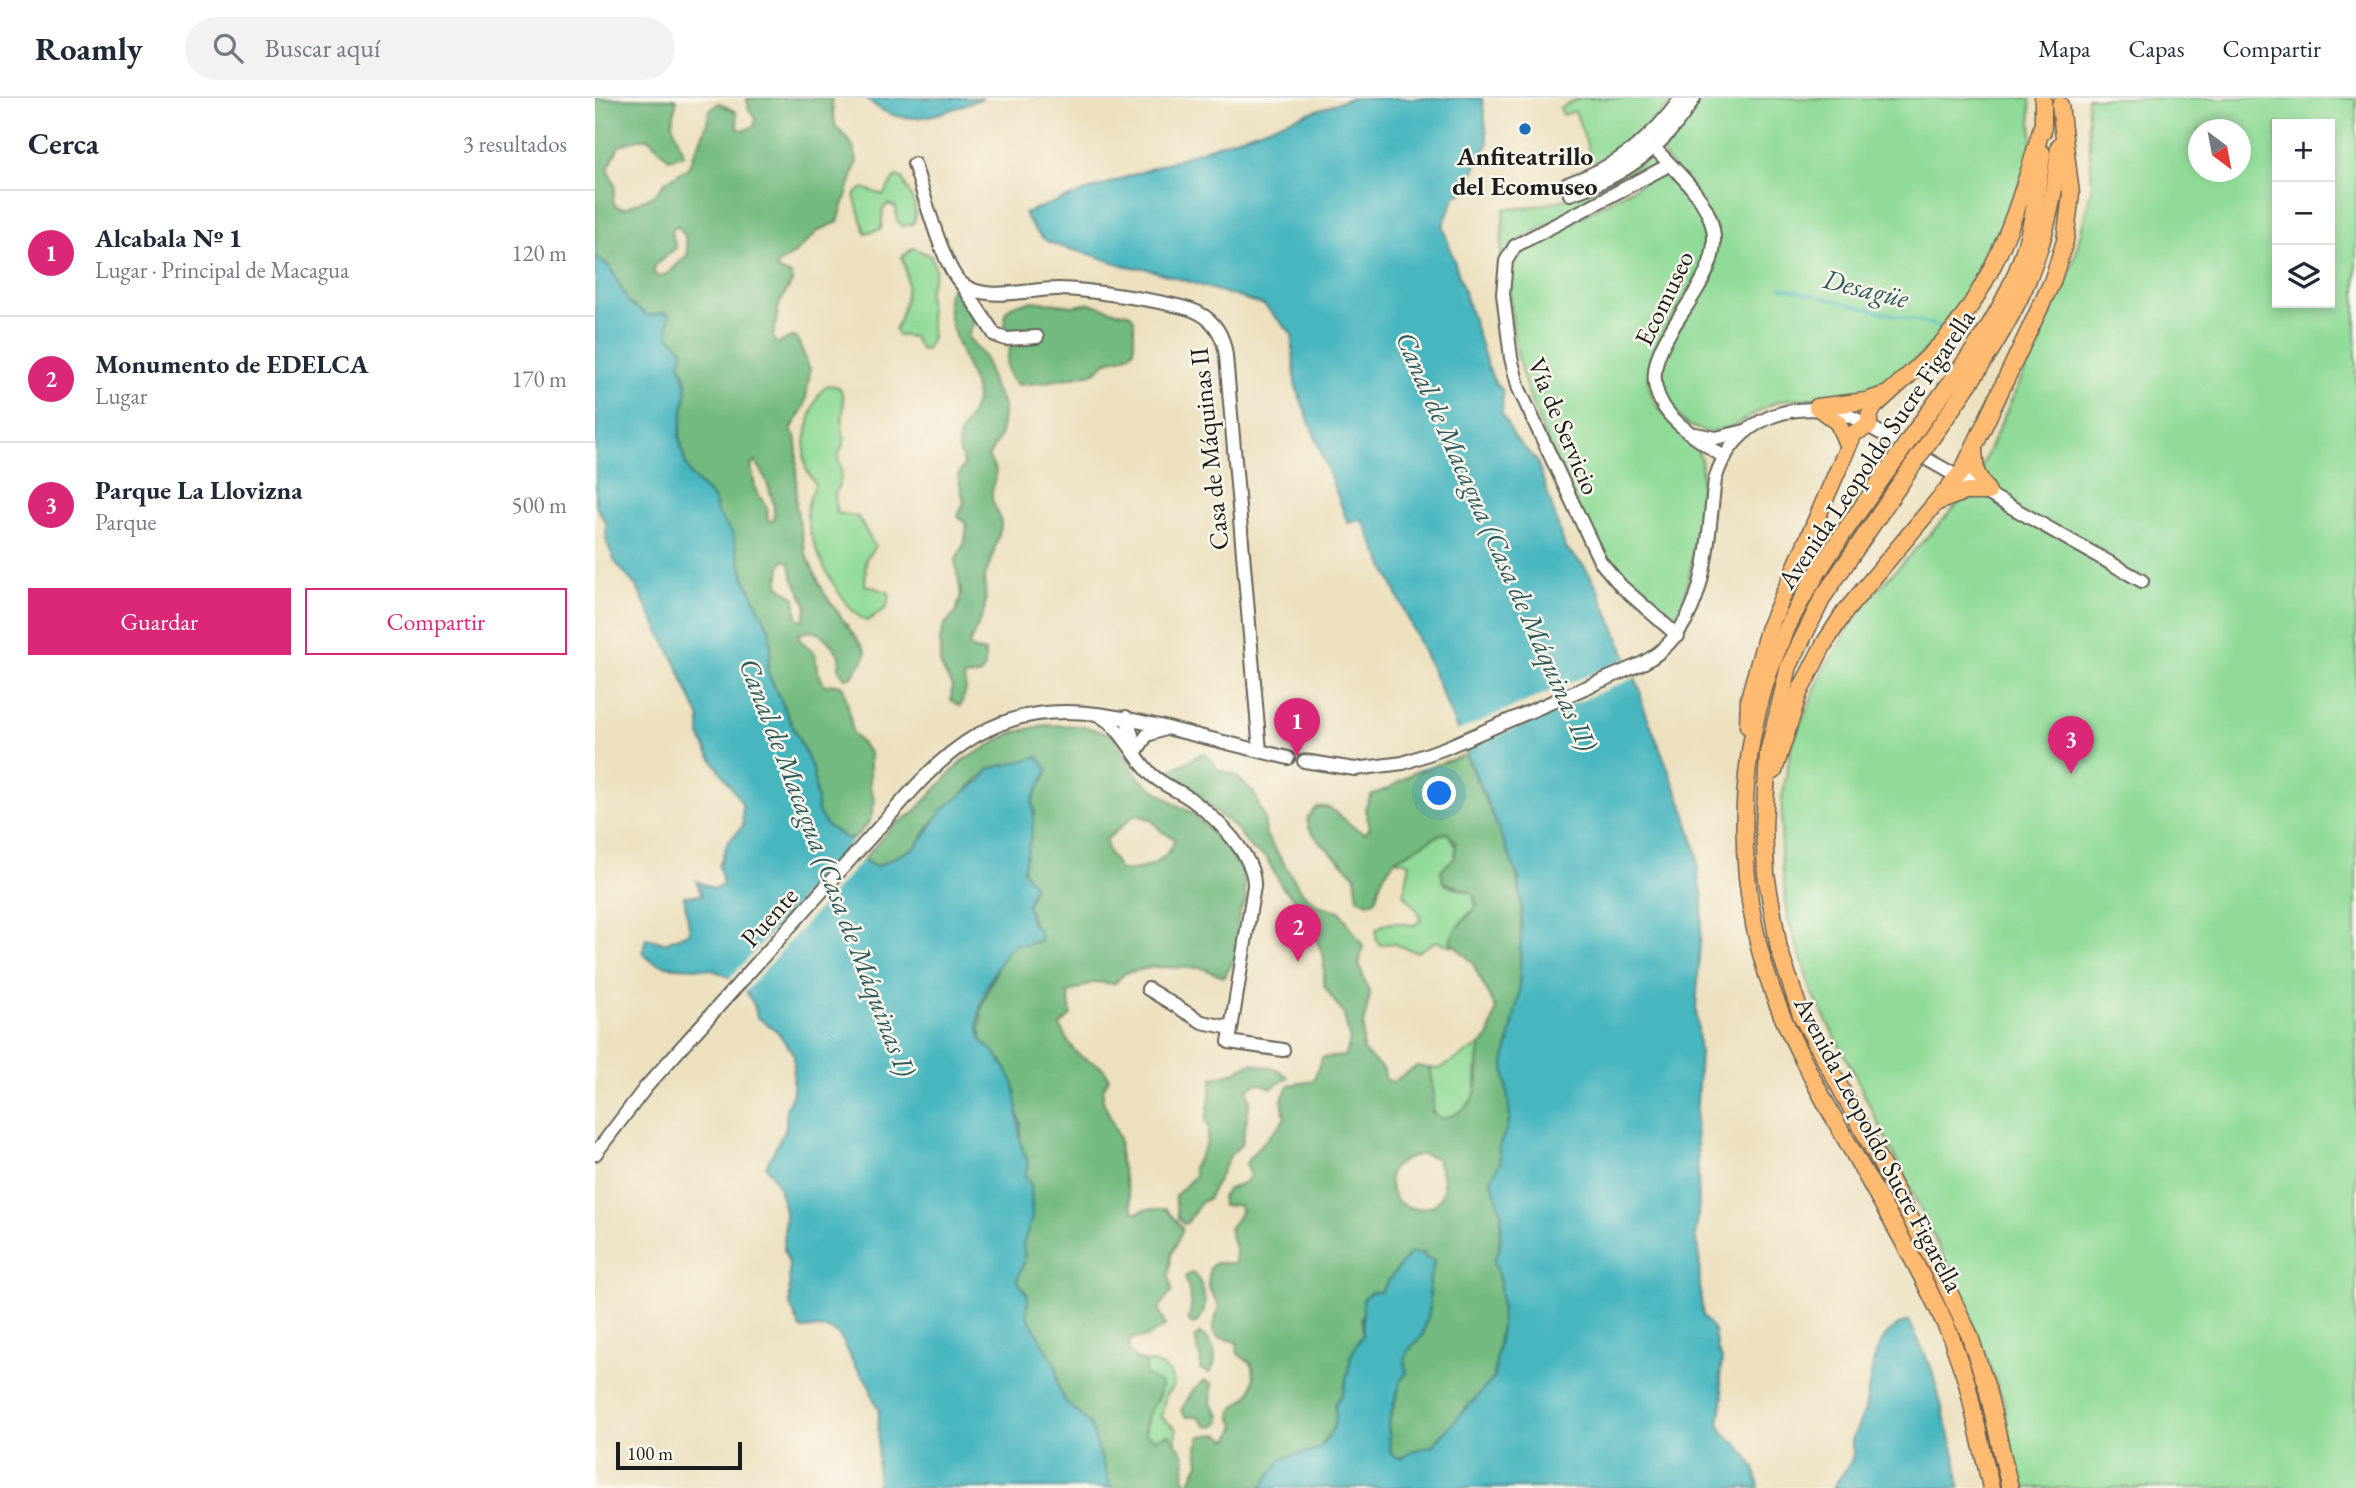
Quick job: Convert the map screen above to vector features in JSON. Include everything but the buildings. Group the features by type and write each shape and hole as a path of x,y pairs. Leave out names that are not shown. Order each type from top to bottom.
{"main road":[{"name":"Avenida Leopoldo Sucre Figarella","path":"1991,1488 1969,1390 1951,1337 1798,1050 1770,985 1757,936 1746,868 1746,801 1750,753 1764,688 1792,619 1832,551 1985,332 2016,274 2036,204 2043,98"},
{"name":"Avenida Leopoldo Sucre Figarella","path":"2010,1488 1987,1388 1962,1318 1817,1048 1793,995 1779,949 1768,892 1765,800 1771,735 1799,644 1823,597 2006,328 2036,264 2055,188 2060,101"},
{"path":"1765,800 1799,693 1823,644 1844,613 1959,476 1974,451 2052,282 2066,241 2071,194 2060,101"},
{"path":"1750,753 1749,698 1762,646 1854,433 1869,426 1874,407 1943,342 1986,280 2023,188 2043,123"},
{"path":"1818,407 1865,401 1890,392"},
{"path":"1818,407 1838,423 1848,447"},
{"path":"1939,502 1955,494 1988,492 1976,472 1974,451"}],"street":[{"path":"1681,98 1650,144 1616,175 1570,194 1567,184 1602,170 1650,144 1672,130 1694,98"},
{"name":"Ecomuseo","path":"1650,144 1702,205 1711,221 1714,238 1711,257 1701,283 1662,346 1655,372 1657,390 1664,406 1696,437 1725,458"},
{"path":"914,164 948,264 995,335 1006,339 1037,337"},
{"name":"Vía de Servicio","path":"1669,165 1515,246 1506,261 1503,294 1511,358 1519,389 1594,551 1621,586 1678,636"},
{"name":"Casa de Máquinas II","path":"961,283 981,292 1066,289 1185,308 1205,317 1219,333 1226,356 1260,751"},
{"path":"1696,437 1716,438 1743,432 1783,412 1818,407 1842,413 1988,492 2143,582"},
{"path":"1304,761 1343,769 1371,769 1403,763 1445,748 1643,663 1678,636 1697,599 1715,480 1725,458 1756,425"},
{"name":"Ecomuseo","path":"1696,437 1713,460 1715,480"},
{"path":"1091,711 1114,726 1160,782 1193,801 1210,817 1253,870 1254,886 1229,1042 1283,1049"},
{"name":"Puente","path":"595,1154 646,1087 939,761 980,733 1033,714 1091,711 1126,717 1288,758"},
{"path":"1126,717 1139,756"},
{"path":"1225,743 1246,736 1257,717"},
{"path":"1139,756 1147,735 1168,728"},
{"path":"1147,989 1202,1022 1231,1028"}],"green space":[{"path":"595,98 677,99 672,123 684,155 669,159 649,139 638,139 619,146 608,169 615,186 613,201 617,207 625,208 656,194 665,182 688,168 705,130 710,110 719,103 736,112 738,128 744,131 754,126 756,119 749,110 747,98 831,98 835,125 853,146 857,161 838,222 819,230 794,254 777,265 777,270 790,274 793,280 779,304 773,338 777,344 791,337 797,338 810,370 805,405 791,430 797,440 796,506 806,555 824,593 866,652 853,676 845,678 839,670 840,656 827,640 817,633 805,632 798,635 815,653 817,669 824,685 839,684 843,687 852,733 870,753 870,787 875,800 870,821 855,838 847,839 826,825 818,812 813,770 767,671 771,648 769,629 744,577 732,533 717,513 713,498 691,476 685,462 679,436 687,388 686,377 668,334 665,312 649,316 629,303 610,267 595,256","holes":["677,225 685,236 688,254 669,273 659,277 654,274 655,265 676,248 671,231","756,462 767,482 773,500 772,522 768,521 767,507 756,492 751,466","784,560 790,563 792,575 807,606 803,621 797,617 795,598 778,585 780,567"]},
{"path":"1579,98 1675,98 1630,146 1595,167 1575,111 1563,115 1560,108"},
{"path":"1700,98 2030,98 2032,141 2027,166 1980,280 1953,323 1883,391 1839,399 1788,399 1772,404 1728,429 1707,432 1687,425 1670,407 1660,375 1666,351 1705,283 1717,229 1660,150"},
{"path":"2087,98 2356,98 2356,1488 2018,1488 2004,1401 1947,1264 1813,995 1788,919 1781,855 1782,799 1791,748 1823,670 1867,601 1971,490 2073,264 2092,186"},
{"path":"1654,155 1661,163 1516,242 1500,265 1504,209 1566,199 1600,185"},
{"path":"1665,171 1687,194 1703,219 1707,242 1703,264 1654,353 1649,377 1650,391 1656,403 1697,450 1702,474 1686,590 1675,618 1664,619 1626,584 1605,560 1570,492 1543,433 1524,379 1512,323 1510,292 1511,258 1514,253"},
{"path":"896,176 902,178 913,201 913,224 902,226 897,220 896,207 888,204 883,209 881,229 865,233 854,195 863,188 883,195"},
{"path":"913,248 931,256 936,269 928,293 932,338 925,351 921,350 913,337 898,335 895,330 902,313 907,285 902,257"},
{"path":"953,286 963,296 975,318 968,337 985,358 993,386 1004,405 1000,437 988,457 996,470 992,498 1001,525 984,578 985,606 969,645 972,649 985,652 985,667 980,675 964,677 966,691 960,706 951,700 952,686 940,664 940,640 945,624 955,614 961,593 955,562 965,542 967,525 958,516 964,502 958,476 964,465 958,443 974,408 976,395 950,321 949,295"},
{"path":"1033,301 1074,306 1090,303 1129,313 1134,319 1134,350 1126,356 1108,361 1092,373 1040,383 1016,384 1007,369 1012,342 1005,329 1005,313 1013,305"},
{"path":"828,385 839,387 843,400 842,425 845,439 838,457 842,475 835,495 837,513 858,517 875,547 866,558 865,585 890,595 886,608 867,621 847,604 827,573 808,524 807,509 815,485 805,465 806,434 812,410"},
{"path":"1044,725 1083,726 1113,735 1140,779 1175,804 1193,813 1228,850 1243,872 1246,902 1240,911 1237,926 1240,937 1239,953 1224,977 1202,968 1154,967 1125,973 1114,984 1094,982 1068,993 1071,1015 1060,1026 1076,1052 1100,1066 1109,1078 1103,1089 1103,1101 1119,1138 1120,1161 1133,1211 1137,1213 1146,1209 1166,1209 1183,1229 1171,1255 1169,1275 1172,1291 1159,1308 1165,1326 1147,1337 1131,1339 1128,1350 1136,1359 1146,1362 1145,1374 1161,1384 1147,1419 1145,1433 1155,1439 1169,1434 1183,1454 1184,1480 1187,1483 1199,1463 1197,1447 1201,1436 1218,1434 1229,1440 1236,1426 1232,1412 1248,1396 1253,1380 1253,1367 1238,1354 1237,1342 1217,1337 1213,1330 1219,1306 1208,1287 1210,1267 1216,1263 1235,1263 1236,1251 1229,1229 1242,1211 1238,1205 1223,1206 1221,1199 1227,1190 1247,1181 1250,1174 1246,1163 1285,1118 1282,1099 1289,1085 1313,1081 1322,1058 1345,1056 1350,1040 1344,1015 1324,986 1324,957 1302,907 1282,887 1266,857 1252,850 1237,829 1181,783 1169,779 1166,773 1203,753 1212,760 1218,770 1235,775 1254,793 1264,817 1266,835 1302,892 1318,905 1340,911 1363,946 1359,965 1370,994 1363,1025 1363,1051 1384,1070 1385,1078 1392,1082 1417,1066 1429,1068 1434,1093 1432,1112 1441,1119 1464,1109 1474,1095 1480,1051 1489,1035 1496,1009 1472,962 1450,941 1457,928 1477,905 1473,893 1443,882 1441,870 1455,858 1456,843 1448,833 1441,834 1395,860 1382,878 1375,901 1368,903 1358,898 1355,875 1318,840 1309,828 1307,818 1317,807 1330,808 1365,833 1370,828 1365,808 1371,795 1389,788 1415,772 1465,755 1515,865 1522,908 1519,995 1504,1064 1511,1118 1499,1148 1500,1163 1491,1180 1502,1213 1499,1250 1494,1260 1500,1283 1502,1317 1494,1378 1432,1446 1396,1459 1391,1454 1388,1424 1398,1393 1405,1353 1423,1335 1430,1305 1429,1283 1435,1262 1425,1258 1424,1253 1409,1254 1361,1317 1363,1334 1352,1353 1343,1393 1335,1404 1337,1423 1317,1450 1283,1458 1261,1488 1111,1488 1090,1424 1065,1401 1058,1386 1056,1365 1027,1316 1028,1296 1017,1280 1025,1259 1023,1244 1032,1219 1031,1185 1025,1176 1028,1161 1020,1150 1021,1123 1002,1061 983,1043 980,1029 982,1006 1002,956 1015,944 1040,941 1027,905 1034,886 1023,870 1035,812 1032,801 1041,779 989,769 931,823 916,847 876,867 862,861 893,825 913,814 962,761 1012,733","holes":["1135,815 1151,819 1161,831 1175,839 1166,854 1153,864 1120,870 1108,851 1106,840","1421,1154 1436,1158 1442,1174 1443,1190 1436,1203 1417,1208 1397,1201 1389,1183 1389,1176 1396,1165"]},
{"path":"1448,833 1458,851 1453,861 1446,865 1446,885 1473,893 1476,908 1464,918 1450,941 1452,946 1436,941 1417,952 1391,943 1380,945 1376,939 1376,930 1380,927 1394,923 1414,925 1421,920 1417,910 1404,894 1410,863 1395,860 1441,834"},
{"path":"1483,1043 1476,1069 1476,1094 1462,1112 1444,1119 1437,1118 1431,1100 1429,1068 1441,1068"},
{"path":"1251,1063 1279,1070 1288,1077 1272,1088 1258,1083 1247,1089 1250,1100 1242,1144 1231,1154 1208,1199 1201,1202 1187,1223 1183,1224 1178,1218 1175,1196 1195,1176 1193,1168 1206,1145 1209,1128 1206,1121 1213,1078 1236,1072"},
{"path":"1192,1273 1201,1285 1205,1300 1202,1315 1192,1325 1188,1319 1191,1303 1185,1277"},
{"path":"1200,1333 1209,1341 1214,1351 1213,1368 1209,1373 1200,1369 1201,1360 1195,1338"},
{"path":"1146,1362 1166,1369 1173,1380 1174,1386 1166,1394 1161,1417 1176,1429 1176,1444 1171,1437 1155,1439 1145,1433 1151,1405 1147,1377 1143,1371"},
{"path":"1205,1381 1212,1384 1211,1403 1220,1416 1219,1423 1213,1427 1206,1426 1198,1417 1186,1417 1181,1411 1193,1390"}],"water":[{"path":"866,98 983,98 937,114 908,118 880,109"},
{"name":"Canal de Macagua (Casa de Máquinas II)","path":"1351,98 1482,98 1488,144 1463,192 1455,196 1443,226 1488,367 1495,383 1503,391 1502,414 1515,438 1537,461 1565,547 1584,566 1596,585 1640,689 1642,703 1684,809 1697,854 1699,884 1703,896 1696,1009 1700,1053 1696,1120 1699,1204 1695,1237 1699,1248 1700,1291 1703,1316 1714,1331 1722,1359 1720,1377 1723,1396 1719,1423 1725,1435 1737,1443 1755,1468 1759,1488 1261,1488 1283,1458 1317,1450 1330,1434 1336,1419 1335,1404 1343,1393 1352,1353 1363,1334 1363,1299 1371,1292 1380,1292 1409,1254 1424,1253 1425,1258 1435,1261 1429,1283 1429,1313 1423,1335 1406,1356 1407,1373 1401,1380 1388,1424 1391,1454 1401,1459 1412,1451 1432,1446 1494,1378 1502,1317 1500,1283 1494,1260 1499,1250 1502,1213 1491,1180 1500,1163 1499,1148 1510,1118 1504,1064 1519,995 1522,908 1519,879 1438,684 1363,520 1348,523 1295,384 1292,334 1264,305 1049,242 1036,232 1024,213"},
{"name":"Canal de Macagua (Casa de Máquinas I)","path":"595,256 610,267 629,303 649,316 665,312 669,315 668,334 684,351 680,362 687,388 679,436 685,462 691,476 713,498 717,513 732,533 744,577 769,629 771,648 767,671 813,770 818,812 826,825 847,839 855,839 860,859 876,867 916,847 943,809 982,779 989,769 1038,757 1048,770 1032,801 1033,826 1023,870 1034,886 1027,905 1032,926 1038,929 1041,939 1027,945 1015,944 1007,952 986,989 981,1003 979,1030 982,1041 999,1058 1013,1083 1019,1134 1028,1161 1025,1176 1031,1185 1032,1219 1023,1244 1025,1259 1017,1280 1028,1296 1027,1316 1056,1365 1058,1386 1065,1401 1090,1424 1111,1488 877,1488 879,1409 868,1383 836,1333 823,1329 801,1329 790,1305 789,1264 784,1250 785,1211 779,1187 766,1166 786,1128 786,1109 793,1093 794,1055 777,1031 757,1017 754,1005 740,981 706,969 657,964 643,952 646,938 665,943 690,932 684,896 702,895 696,881 715,889 723,883 719,866 728,842 743,826 742,803 708,753 700,736 700,719 677,666 636,586 615,562 606,540 606,523 596,506"},
{"path":"1909,1321 1931,1367 1955,1455 1960,1488 1833,1488 1853,1456 1852,1440 1865,1409 1872,1370 1880,1346 1896,1327"}],"pier":[{"path":"1631,657 1639,676 1460,752 1453,733"},
{"path":"857,836 864,858 744,993 738,984 726,983"}],"waterway":[{"name":"Desagüe","path":"1781,287 1942,327"}],"place":[{"name":"Anfiteatrillo del Ecomuseo","path":"1525,129"},
{"name":"Alcabala Nº 1","path":"1297,756"},
{"name":"Parque La Llovizna","path":"2071,774"},
{"name":"Monumento de EDELCA","path":"1298,962"}]}
